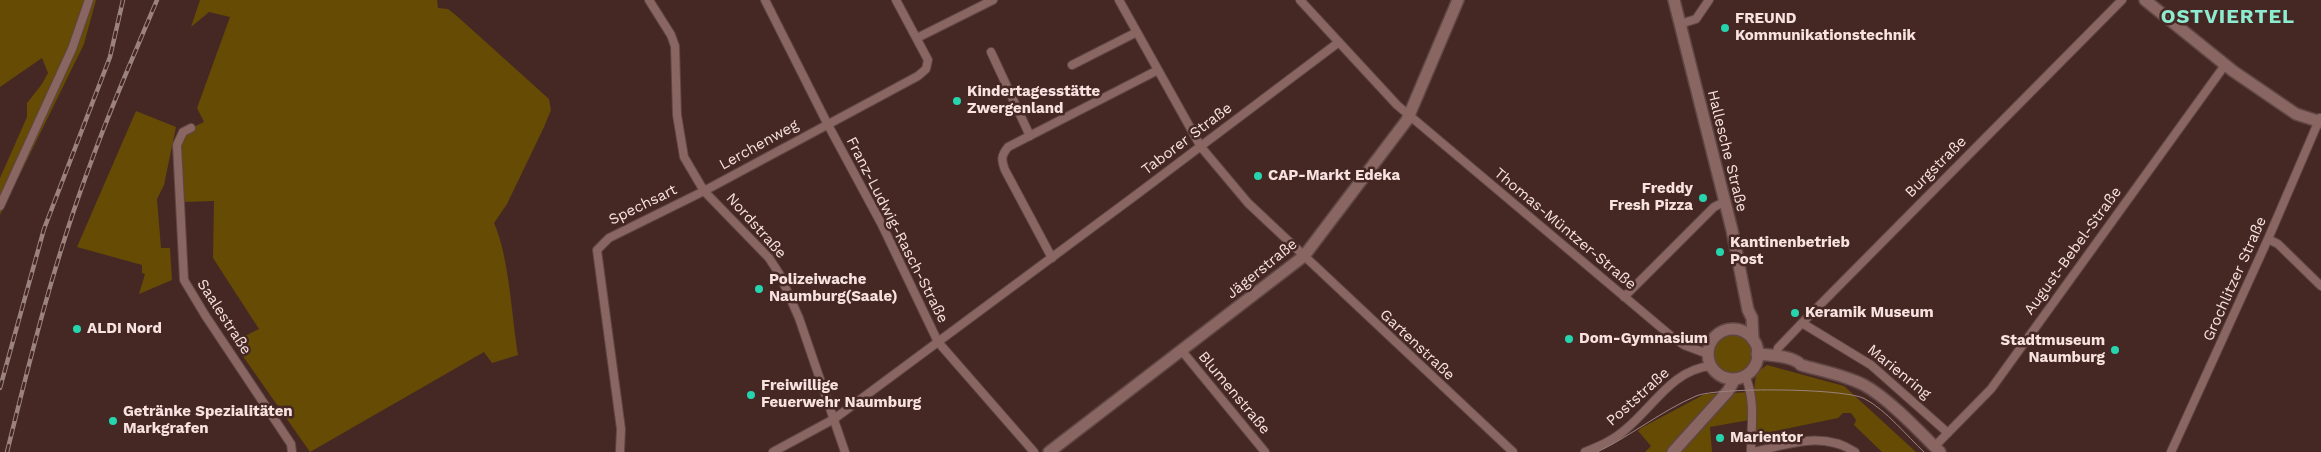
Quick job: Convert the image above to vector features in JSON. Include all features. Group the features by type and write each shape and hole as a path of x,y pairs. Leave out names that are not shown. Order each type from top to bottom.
{"main road":[{"name":"Jägerstraße","path":"1049,452 1182,352 1304,256 1409,116 1458,0"},
{"name":"Hallesche Straße","path":"1674,0 1732,230 1748,310 1752,318 1753,340"},
{"path":"2145,0 2225,65 2296,114 2320,120"},
{"path":"1734,329 1748,310"},
{"path":"1672,452 1719,399 1740,377 1755,365 1758,354 1753,340 1744,332 1734,329 1722,331 1715,337 1710,345 1708,354 1711,366 1722,382 1719,399"},
{"name":"Marienring","path":"1758,354 1797,359 1801,365 1846,377 1866,386 1882,398 1937,449"},
{"path":"1719,375 1740,377"}],"street":[{"path":"0,206 72,49 89,0"},
{"name":"Spechsart","path":"620,452 621,429 597,250 609,238 704,190 684,157 680,137 675,46 649,0"},
{"name":"Franz-Ludwig-Rasch-Straße","path":"765,0 827,123 882,225 938,342 1034,452"},
{"name":"Lerchenweg","path":"704,190 918,76 926,69 928,60 896,0"},
{"path":"917,38 993,0"},
{"name":"Gartenstraße","path":"1119,0 1201,147 1253,208 1513,452"},
{"name":"Thomas-Müntzer-Straße","path":"1300,0 1392,101 1409,116 1679,342 1708,354"},
{"path":"1680,24 1696,19 1709,0"},
{"name":"Burgstraße","path":"1779,358 1778,348 2122,0"},
{"path":"1072,65 1137,32"},
{"name":"Taborer Straße","path":"773,452 834,419 1201,147 1339,42"},
{"path":"991,52 1030,136"},
{"name":"August-Bebel-Straße","path":"1937,449 1948,433 1991,389 2225,65"},
{"path":"1052,258 1001,159 1008,147 1158,70"},
{"name":"Grochlitzer Straße","path":"2171,452 2268,240 2320,120"},
{"name":"Saalestraße","path":"191,128 183,132 176,145 184,280 205,315 291,444 292,452"},
{"name":"Nordstraße","path":"704,190 769,258 780,275 799,318 845,452"},
{"path":"1624,297 1714,207 1724,202"},
{"path":"2268,240 2278,244 2321,286"},
{"name":"Marienring","path":"1802,323 1871,365 1948,433"},
{"name":"Blumenstraße","path":"1182,352 1265,452"},
{"name":"Poststraße","path":"1585,452 1625,430 1680,376 1700,367 1711,366"},
{"path":"1740,377 1753,400 1752,452 1817,439 1829,440 1855,452"}],"shaded area":[{"path":"0,0 96,0 84,44 0,215 0,178 27,117 27,103 48,73 42,58 0,87"},
{"path":"200,0 437,0 438,8 448,9 458,17 549,99 551,110 544,127 507,204 494,223 507,270 518,355 492,363 484,352 310,452 233,342 259,329 213,258 214,201 183,202 179,146 183,132 204,122 197,108 230,17 209,12 191,27"},
{"path":"136,111 176,127 164,185 157,199 161,248 170,248 172,280 139,294 145,274 142,273 142,265 77,247"},
{"path":"1737,334 1744,337 1750,343 1753,354 1752,362 1744,371 1737,374 1729,374 1722,371 1714,362 1713,350 1716,343 1725,335"},
{"path":"1767,365 1844,386 1916,452 1882,452 1854,425 1856,420 1851,413 1843,413 1838,418 1756,435 1755,419 1710,427 1712,452 1645,452 1651,446 1638,431 1641,428 1705,394 1754,392 1756,373"}],"tram line":[{"path":"1597,452 1696,396 1709,393 1754,390 1834,393 1853,395 1865,399 1888,416 1924,452"}],"railway":[{"path":"0,388 44,229 110,57 123,0"},
{"path":"7,452 44,307 77,200 122,82 157,0"}],"place":[{"name":"FREUND Kommunikationstechnik","path":"1725,28"},
{"name":"Kindertagesstätte Zwergenland","path":"957,101"},
{"name":"CAP-Markt Edeka","path":"1258,176"},
{"name":"Freddy Fresh Pizza","path":"1703,198"},
{"name":"Kantinenbetrieb Post","path":"1720,252"},
{"name":"Polizeiwache Naumburg(Saale)","path":"759,289"},
{"name":"Keramik Museum","path":"1795,313"},
{"name":"ALDI Nord","path":"77,329"},
{"name":"Dom-Gymnasium","path":"1569,339"},
{"name":"Stadtmuseum Naumburg","path":"2115,350"},
{"name":"Freiwillige Feuerwehr Naumburg","path":"751,395"},
{"name":"Getränke Spezialitäten Markgrafen","path":"113,421"},
{"name":"Marientor","path":"1720,438"}],"district":[{"name":"OSTVIERTEL","path":"2228,17"}]}
